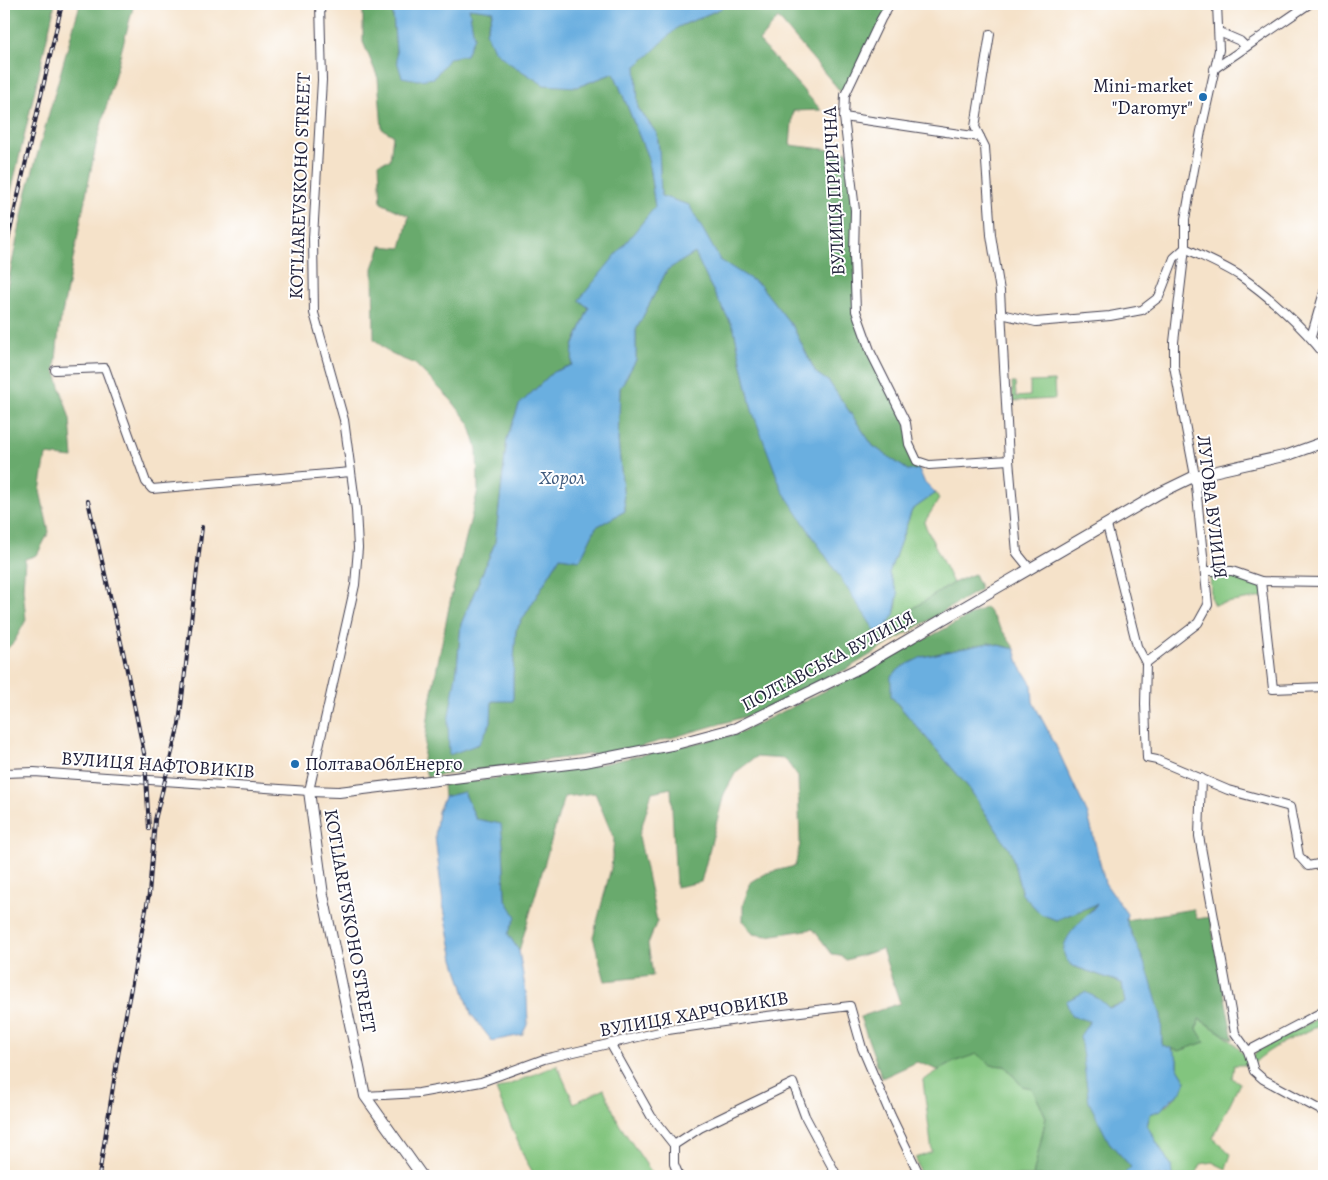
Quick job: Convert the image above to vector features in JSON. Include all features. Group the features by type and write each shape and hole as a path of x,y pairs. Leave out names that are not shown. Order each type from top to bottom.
{"street":[{"name":"KOTLIAREVSKOHO STREET","path":"320,4 322,80 313,238 314,313 344,420 356,509 357,539 355,585 310,792 323,895 365,1096 422,1176"},
{"name":"ВУЛИЦЯ ПРИРІЧНА","path":"890,4 845,94 844,117 854,210 856,311 871,353 906,423 909,444 917,462 929,465 1009,460"},
{"name":"ЛУГОВА ВУЛИЦЯ","path":"1146,663 1198,623 1208,605 1195,476 1174,366 1174,342 1185,248 1186,211 1201,130 1219,50 1218,4"},
{"path":"1214,69 1309,4"},
{"path":"1219,32 1240,41 1246,47"},
{"path":"990,34 975,126 985,147 991,235 1000,291 1009,460 1017,553 1030,570"},
{"path":"844,117 980,137"},
{"path":"1001,314 1036,322 1110,316 1142,310 1159,297 1174,258 1185,248 1238,274 1310,336 1324,354"},
{"path":"1310,336 1324,292"},
{"path":"55,370 105,368 146,482 152,489 351,472"},
{"name":"ПОЛТАВСЬКА ВУЛИЦЯ","path":"310,792 339,792 585,762 676,744 736,728 862,667 1160,493 1195,476 1288,454 1324,442"},
{"path":"1107,525 1137,646 1146,663 1147,758 1157,760 1228,790 1290,807 1299,856 1308,866 1324,863"},
{"path":"1205,571 1232,571 1261,581 1324,582"},
{"path":"1261,581 1272,689 1324,687"},
{"name":"ВУЛИЦЯ НАФТОВИКІВ","path":"4,773 34,772 310,792"},
{"path":"1201,778 1199,836 1235,1033 1248,1051 1254,1071 1263,1079 1324,1112"},
{"name":"ВУЛИЦЯ ХАРЧОВИКІВ","path":"365,1096 419,1093 481,1082 544,1059 668,1030 850,1006 862,1048 891,1116 920,1176"},
{"path":"1248,1051 1324,1011"},
{"path":"610,1043 651,1116 674,1146 674,1164 680,1176"},
{"path":"674,1146 700,1128 793,1083 804,1116 836,1176"}],"green space":[{"path":"4,4 55,4 4,222"},
{"path":"80,4 134,4 96,145 59,329 55,370 70,419 73,458 46,455 40,491 49,532 37,555 25,559 23,589 26,620 14,642 4,652 4,302 27,191"},
{"path":"363,4 392,4 397,61 449,58 466,55 474,37 468,8 493,10 486,32 577,87 614,73 648,158 655,207 580,300 589,308 573,346 572,365 553,372 519,405 507,440 495,543 461,624 457,668 491,722 491,701 513,700 516,630 560,557 580,560 596,527 625,511 618,441 620,388 636,360 636,330 667,270 696,252 709,283 734,329 752,410 847,586 876,632 953,583 974,574 981,589 845,670 758,713 636,748 427,777 423,760 430,702 451,597 478,490 477,449 469,423 452,401 415,364 391,354 374,339 373,268 381,246 401,248 409,216 381,203 379,163 390,160 393,135 382,129 378,78 363,42"},
{"path":"724,4 890,4 845,95 778,18 759,41 821,110 793,111 790,145 848,152 855,210 856,311 906,423 919,469 909,471 873,446 829,382 816,373 793,327 760,285 720,261 689,205 661,196 657,134 638,108 635,66 678,27 722,8"},
{"path":"1054,381 1055,399 1013,401 1012,383 1015,383 1016,397 1030,396 1030,382"},
{"path":"936,493 939,499 924,523 953,583 887,625 897,606 895,588 889,573 912,510"},
{"path":"1210,571 1232,571 1261,581 1263,597 1214,605 1211,599"},
{"path":"986,607 1015,649 989,643 922,657 891,696 969,788 1011,852 1022,894 1041,914 1056,920 1098,903 1076,927 1073,966 1122,983 1125,1003 1108,1008 1099,999 1090,1021 1109,1142 1131,1167 1122,1176 1033,1176 1046,1117 1032,1088 1022,1086 1005,1066 991,1065 977,1054 938,1070 917,1062 882,1078 860,1017 900,1003 882,949 846,960 840,955 832,954 813,929 767,936 753,934 743,921 743,904 751,882 767,873 795,866 800,844 798,777 785,759 756,757 736,772 724,794 701,882 676,887 671,788 652,792 639,836 657,921 648,944 653,976 605,981 593,937 611,868 614,839 595,793 564,797 519,951 508,934 515,917 505,898 503,845 476,819 464,792 444,797 443,785 592,766 737,734 861,673"},
{"path":"1193,909 1197,919 1210,917 1233,1040 1199,1019 1197,1029 1205,1042 1179,1051 1162,1045 1161,1016 1126,920"},
{"path":"1324,1015 1324,1024 1277,1046 1252,1065 1234,1065 1232,1078 1240,1083 1213,1138 1231,1154 1226,1169 1212,1162 1201,1164 1195,1176 1172,1176 1171,1166 1147,1126 1150,1114 1161,1109 1171,1101 1180,1092 1186,1081 1178,1068 1178,1059 1171,1048 1179,1051 1204,1042 1197,1029 1199,1019 1232,1042 1248,1062 1251,1061 1257,1051"},
{"path":"977,1053 991,1065 1005,1066 1022,1086 1032,1088 1046,1117 1033,1176 920,1176 916,1158 932,1152 923,1081 949,1065"},
{"path":"557,1065 574,1103 604,1089 619,1124 654,1176 535,1176 525,1159 496,1090"}],"water":[{"name":"Хорол","path":"392,4 724,4 722,8 678,27 636,66 638,108 657,134 661,196 689,205 720,260 760,285 793,327 816,373 829,382 873,446 909,471 919,469 924,481 936,493 912,510 889,573 898,594 894,615 887,625 876,632 782,490 752,410 734,329 695,253 667,270 636,330 636,360 620,388 618,441 625,511 596,527 580,560 560,557 516,630 513,701 492,701 491,722 479,744 449,755 448,722 457,668 461,624 495,543 507,439 519,405 553,372 572,365 573,347 589,308 579,300 655,207 648,158 614,73 577,87 544,85 509,63 494,50 486,32 493,11 469,8 474,37 466,55 449,58 434,78 418,80 402,77 397,61"},
{"path":"989,643 1015,649 1020,666 1032,685 1033,702 1088,815 1105,883 1127,914 1126,920 1148,972 1161,1016 1162,1045 1171,1048 1178,1059 1178,1068 1186,1081 1182,1091 1161,1110 1150,1114 1147,1126 1171,1166 1172,1176 1122,1176 1131,1167 1109,1142 1089,1102 1080,1036 1090,1021 1071,1016 1066,1001 1085,992 1099,999 1109,1008 1125,1003 1122,983 1073,966 1066,958 1064,950 1070,934 1097,904 1056,920 1041,914 1022,894 1011,852 969,788 891,696 891,676 902,667 922,657"},
{"path":"464,792 476,819 501,824 505,898 516,917 508,934 519,951 527,999 528,1023 522,1035 492,1041 471,1014 454,959 443,904 435,836 438,811 444,797"}],"railway":[{"path":"4,257 62,4"},
{"path":"88,501 123,651 145,758 149,829"},
{"path":"99,1176 117,1061 149,894 155,820 179,724 202,527"}],"place":[{"name":"Mini-market \"Daromyr\"","path":"1203,97"},
{"name":"ПолтаваОблЕнерго","path":"295,764"}]}
